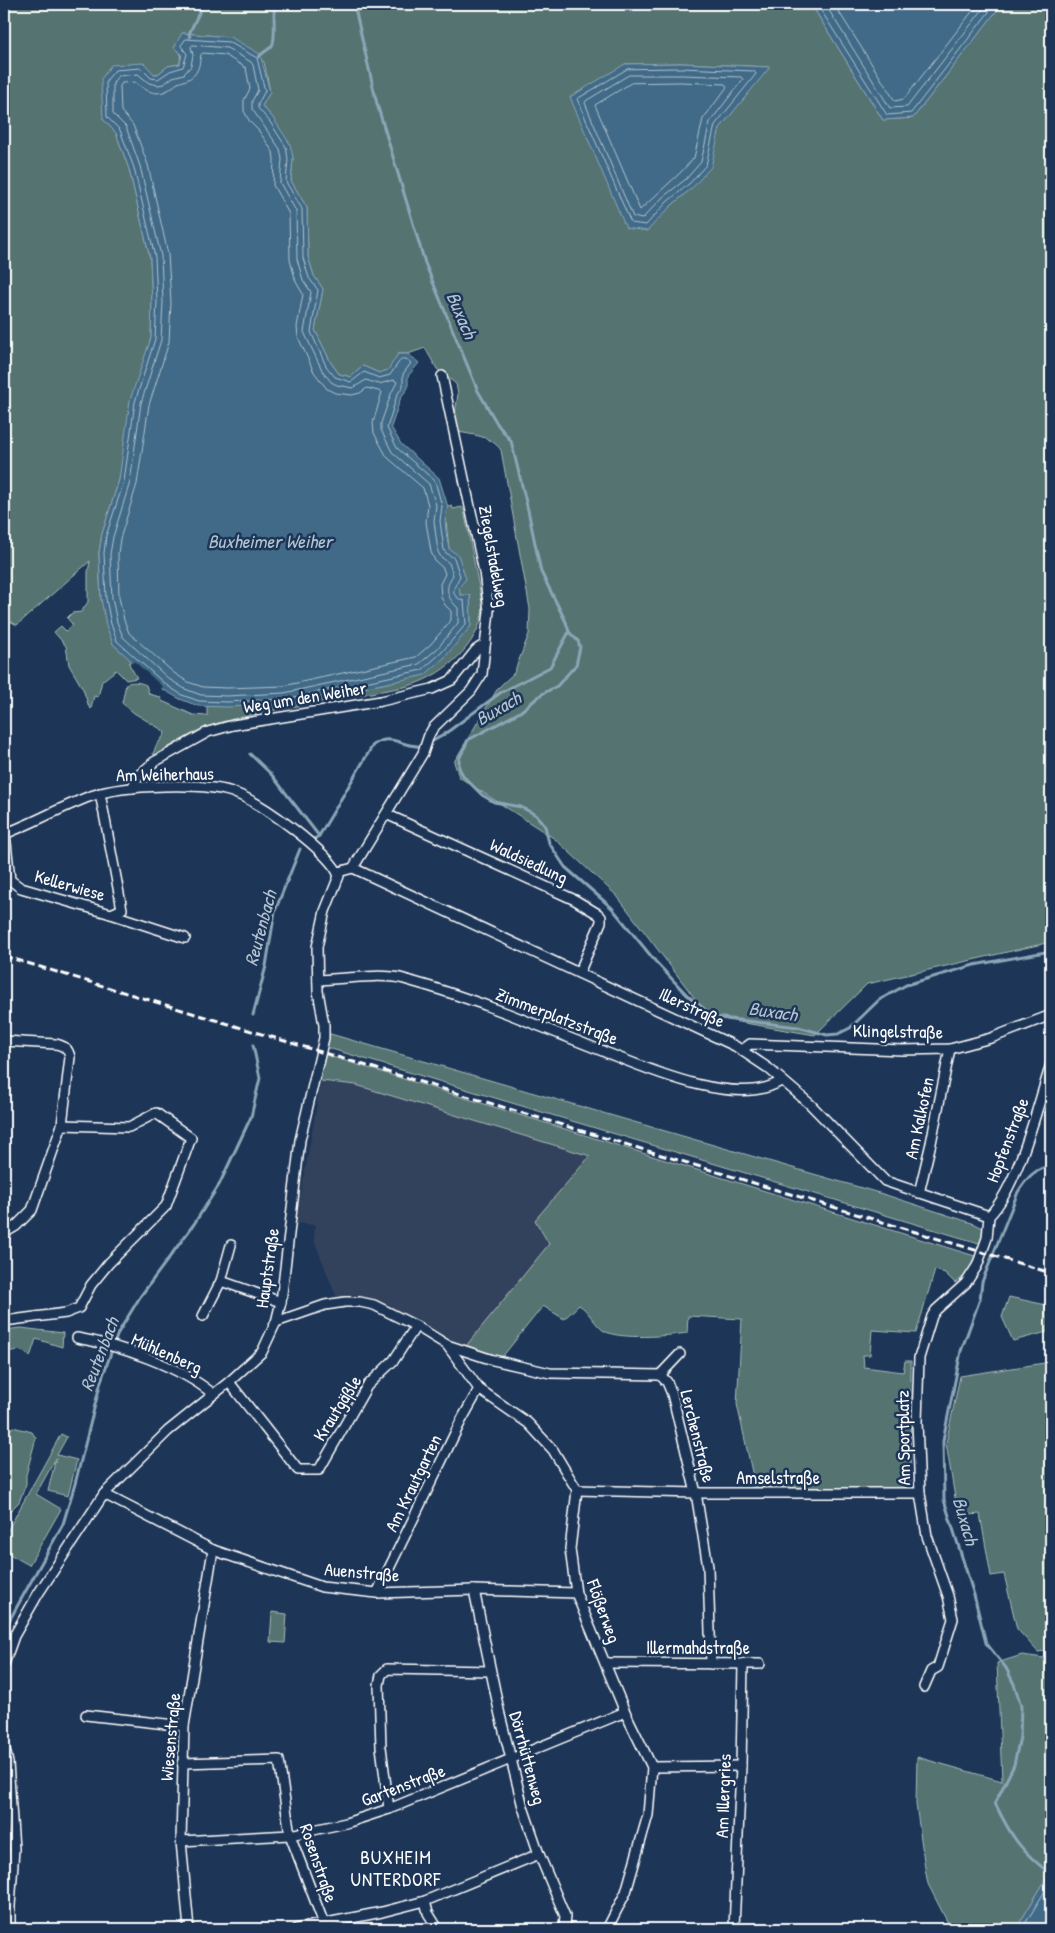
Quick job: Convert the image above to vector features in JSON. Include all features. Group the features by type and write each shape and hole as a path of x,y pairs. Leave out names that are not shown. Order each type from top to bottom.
{"street":[{"name":"Ziegelstadelweg","path":"353,868 423,753 428,735 477,683 484,666 489,611 486,589 442,376"},
{"name":"Weg um den Weiher","path":"132,788 139,775 154,762 208,732 233,725 381,701 437,688 452,680 476,650 485,644"},
{"name":"Am Weiherhaus","path":"4,834 100,793 132,788 208,787 237,794 275,815 296,831 338,872"},
{"name":"Kellerwiese","path":"100,793 122,909 111,914"},
{"name":"Waldsiedlung","path":"386,814 575,900 598,914 601,917 601,922 579,973"},
{"name":"Kellerwiese","path":"4,834 10,862 10,880 21,888 185,938"},
{"path":"338,872 353,868"},
{"name":"Illerstraße","path":"353,868 717,1036 768,1068 828,1122 889,1183 988,1220"},
{"name":"Hauptstraße","path":"4,1664 14,1636 38,1594 104,1494 168,1431 229,1382 262,1352 276,1322 281,1302 299,1147 324,1038 317,948 325,911 338,882 338,872"},
{"name":"Zimmerplatzstraße","path":"318,980 404,979 509,1014 631,1062 702,1086 744,1090 771,1086 781,1081"},
{"name":"Klingelstraße","path":"742,1050 750,1044 902,1050 950,1048 991,1038 1051,1015"},
{"path":"4,1041 56,1044 64,1046 70,1057 62,1125 32,1210 16,1226 4,1233"},
{"name":"Am Kalkofen","path":"919,1193 950,1048"},
{"name":"Hopfenstraße","path":"988,1220 998,1206 1021,1158 1051,1064"},
{"path":"4,1321 66,1313 79,1308 91,1285 109,1263 166,1206 191,1138 156,1113 129,1127 62,1125"},
{"name":"Am Sportplatz","path":"924,1687 931,1672 938,1667 953,1619 948,1596 926,1536 920,1492 917,1422 918,1371 928,1326 936,1310 966,1283 977,1266 988,1238 988,1220"},
{"path":"203,1316 221,1280 231,1245"},
{"path":"221,1280 281,1302"},
{"path":"276,1322 325,1305 360,1302 374,1305 416,1326 447,1345 480,1389 528,1423 553,1450 577,1490"},
{"name":"Krautgäßle","path":"229,1382 298,1470 319,1470 367,1386 394,1360 416,1326"},
{"name":"Mühlenberg","path":"77,1338 114,1347 173,1369 205,1387 213,1394"},
{"name":"Lerchenstraße","path":"447,1345 494,1360 550,1373 660,1375 667,1382 672,1394 696,1493 708,1567 711,1664"},
{"path":"660,1375 680,1354"},
{"name":"Am Krautgarten","path":"377,1593 461,1421 480,1389"},
{"name":"Amselstraße","path":"577,1490 696,1493 920,1492"},
{"name":"Flößerweg","path":"577,1490 570,1549 576,1593 625,1712 652,1768"},
{"name":"Auenstraße","path":"104,1494 213,1550 322,1587 377,1593 474,1590 576,1593"},
{"name":"Wiesenstraße","path":"189,1929 181,1841 184,1726 213,1550"},
{"name":"Dörrhüttenweg","path":"474,1590 490,1671 523,1807 539,1854 565,1916 564,1929"},
{"name":"Illermahdstraße","path":"606,1663 760,1664"},
{"name":"Am Illergries","path":"734,1929 743,1664"},
{"path":"389,1809 381,1747 379,1685 383,1672 387,1669 490,1671"},
{"name":"Gartenstraße","path":"181,1841 290,1835 346,1823 389,1809 625,1712"},
{"path":"86,1715 184,1726"},
{"path":"4,1744 8,1763 14,1850 10,1929"},
{"name":"Rosenstraße","path":"182,1763 279,1760 290,1835 324,1924"},
{"path":"607,1929 626,1892 648,1815 652,1768 741,1766"},
{"path":"296,1929 425,1901 539,1854"},
{"path":"425,1901 428,1913 438,1929"}],"shaded area":[{"path":"321,1081 356,1085 590,1156 536,1220 549,1244 466,1346 435,1333 415,1320 368,1298 336,1296 314,1240 315,1225 296,1223"}],"green space":[{"path":"7,4 811,4 883,120 913,118 1002,4 1051,4 1051,942 867,984 815,1035 709,1017 617,896 555,839 459,777 454,762 498,688 514,673 529,634 530,609 501,450 487,439 458,432 455,414 458,394 456,384 437,369 425,348 408,354 398,354 389,370 379,373 363,366 351,377 339,374 331,363 315,330 323,289 314,276 308,257 307,208 291,181 293,158 273,118 262,106 270,92 264,62 230,37 182,33 180,64 168,66 158,74 154,74 103,119 116,133 129,169 150,258 152,302 151,338 143,364 119,480 102,534 99,553 101,599 113,644 131,660 129,664 137,678 126,680 116,670 102,681 98,697 94,696 91,709 83,689 69,665 66,646 54,632 61,626 66,631 73,625 67,618 72,613 81,612 88,602 90,561 17,625 4,618 4,66 8,31","holes":["681,63 769,67 720,128 693,187 671,206 625,64"]},
{"path":"452,506 453,509 462,507 464,510 483,608 474,636 456,659 444,669 431,677 404,687 270,711 221,722 197,731 155,755 153,754 156,746 165,734 164,731 134,713 122,703 126,684 128,683 136,682 146,685 149,694 160,697 162,701 193,715 207,716 207,706 286,704 391,682 471,626 470,596 460,595 449,549 445,512 448,507"},
{"path":"327,1033 886,1195 985,1229 982,1244 325,1047"},
{"path":"323,1054 978,1257 966,1275 955,1283 945,1273 935,1270 916,1333 872,1330 870,1355 863,1355 864,1367 903,1372 905,1361 911,1361 910,1485 899,1488 753,1489 752,1472 737,1404 742,1319 688,1316 687,1333 657,1336 621,1336 604,1331 579,1305 564,1319 543,1306 502,1357 466,1346 549,1244 535,1220 590,1156 356,1085 321,1081 319,1078"},
{"path":"1009,1297 1051,1306 1051,1331 1013,1341 1002,1317"},
{"path":"21,1328 63,1333 62,1347 36,1339 30,1357 17,1350 4,1352 4,1330"},
{"path":"1051,1362 1051,1650 1038,1652 1017,1629 1004,1574 991,1576 980,1514 958,1516 946,1443 960,1376"},
{"path":"13,1427 32,1432 36,1438 26,1475 26,1484 19,1502 4,1517 4,1434"},
{"path":"61,1434 67,1437 57,1455 77,1460 68,1496 48,1491 56,1458 36,1494 61,1509 29,1565 4,1551 4,1537"},
{"path":"272,1612 287,1614 285,1643 270,1642"},
{"path":"1022,1655 1051,1659 1051,1871 1016,1929 951,1929 928,1884 916,1804 917,1757 1002,1781 997,1663"}],"water":[{"path":"811,4 1002,4 913,118 883,120"},
{"name":"Buxheimer Weiher","path":"182,33 230,37 260,54 270,92 262,106 273,118 290,144 293,158 291,181 307,208 308,257 314,276 323,289 315,330 331,363 339,374 351,377 363,366 379,373 388,370 398,354 408,354 419,363 408,376 408,388 401,397 391,427 401,444 439,478 448,507 445,522 449,549 458,555 466,579 459,587 460,595 470,595 471,626 445,657 425,675 286,704 227,707 198,706 162,689 113,644 106,625 101,599 99,553 102,534 119,480 130,400 151,338 152,302 150,258 129,169 116,133 103,119 101,79 111,65 144,63 154,74 158,74 168,66 180,64 182,54 174,48"},
{"path":"681,63 770,67 720,128 711,167 647,231 626,228 570,97 625,64"},
{"path":"1051,1871 1051,1929 1016,1929"}],"pier":[{"path":"134,661 163,687 160,690 131,665"}],"waterway":[{"path":"190,37 189,34 203,4"},
{"path":"259,57 272,46 275,4"},
{"name":"Buxach","path":"354,4 377,104 425,263 478,391 498,425 511,441 541,572 566,622 569,632 578,641 580,647 576,665 557,686 542,694 520,712 468,740 459,759 459,768 464,777 482,795 494,802 521,807 536,815 545,826 549,843 565,867 612,908 655,961 687,995 714,1017 798,1027 827,1035 838,1034 850,1028 879,1000 906,985 974,965 1051,951"},
{"name":"Reutenbach","path":"431,742 500,693 550,667 569,632"},
{"name":"Reutenbach","path":"314,839 319,836 373,745 380,741 392,740 409,745 422,746"},
{"path":"250,754 271,774 319,836"},
{"name":"Reutenbach","path":"253,1015 266,966 275,911 300,849"},
{"name":"Reutenbach","path":"4,1630 63,1524 101,1381 118,1333 140,1297 194,1224 219,1185 251,1117 260,1078 253,1045"},
{"name":"Buxach","path":"1051,1166 1040,1169 1032,1175 1018,1192 982,1282 980,1299 961,1351 943,1441 944,1500 974,1595 986,1643 1006,1668 1014,1684 1021,1706 1020,1737 1014,1765 995,1803 1006,1825 1024,1851 1051,1874"}],"railway":[{"path":"4,956 1051,1273"}],"district":[{"name":"BUXHEIM UNTERDORF","path":"396,1868"}]}
